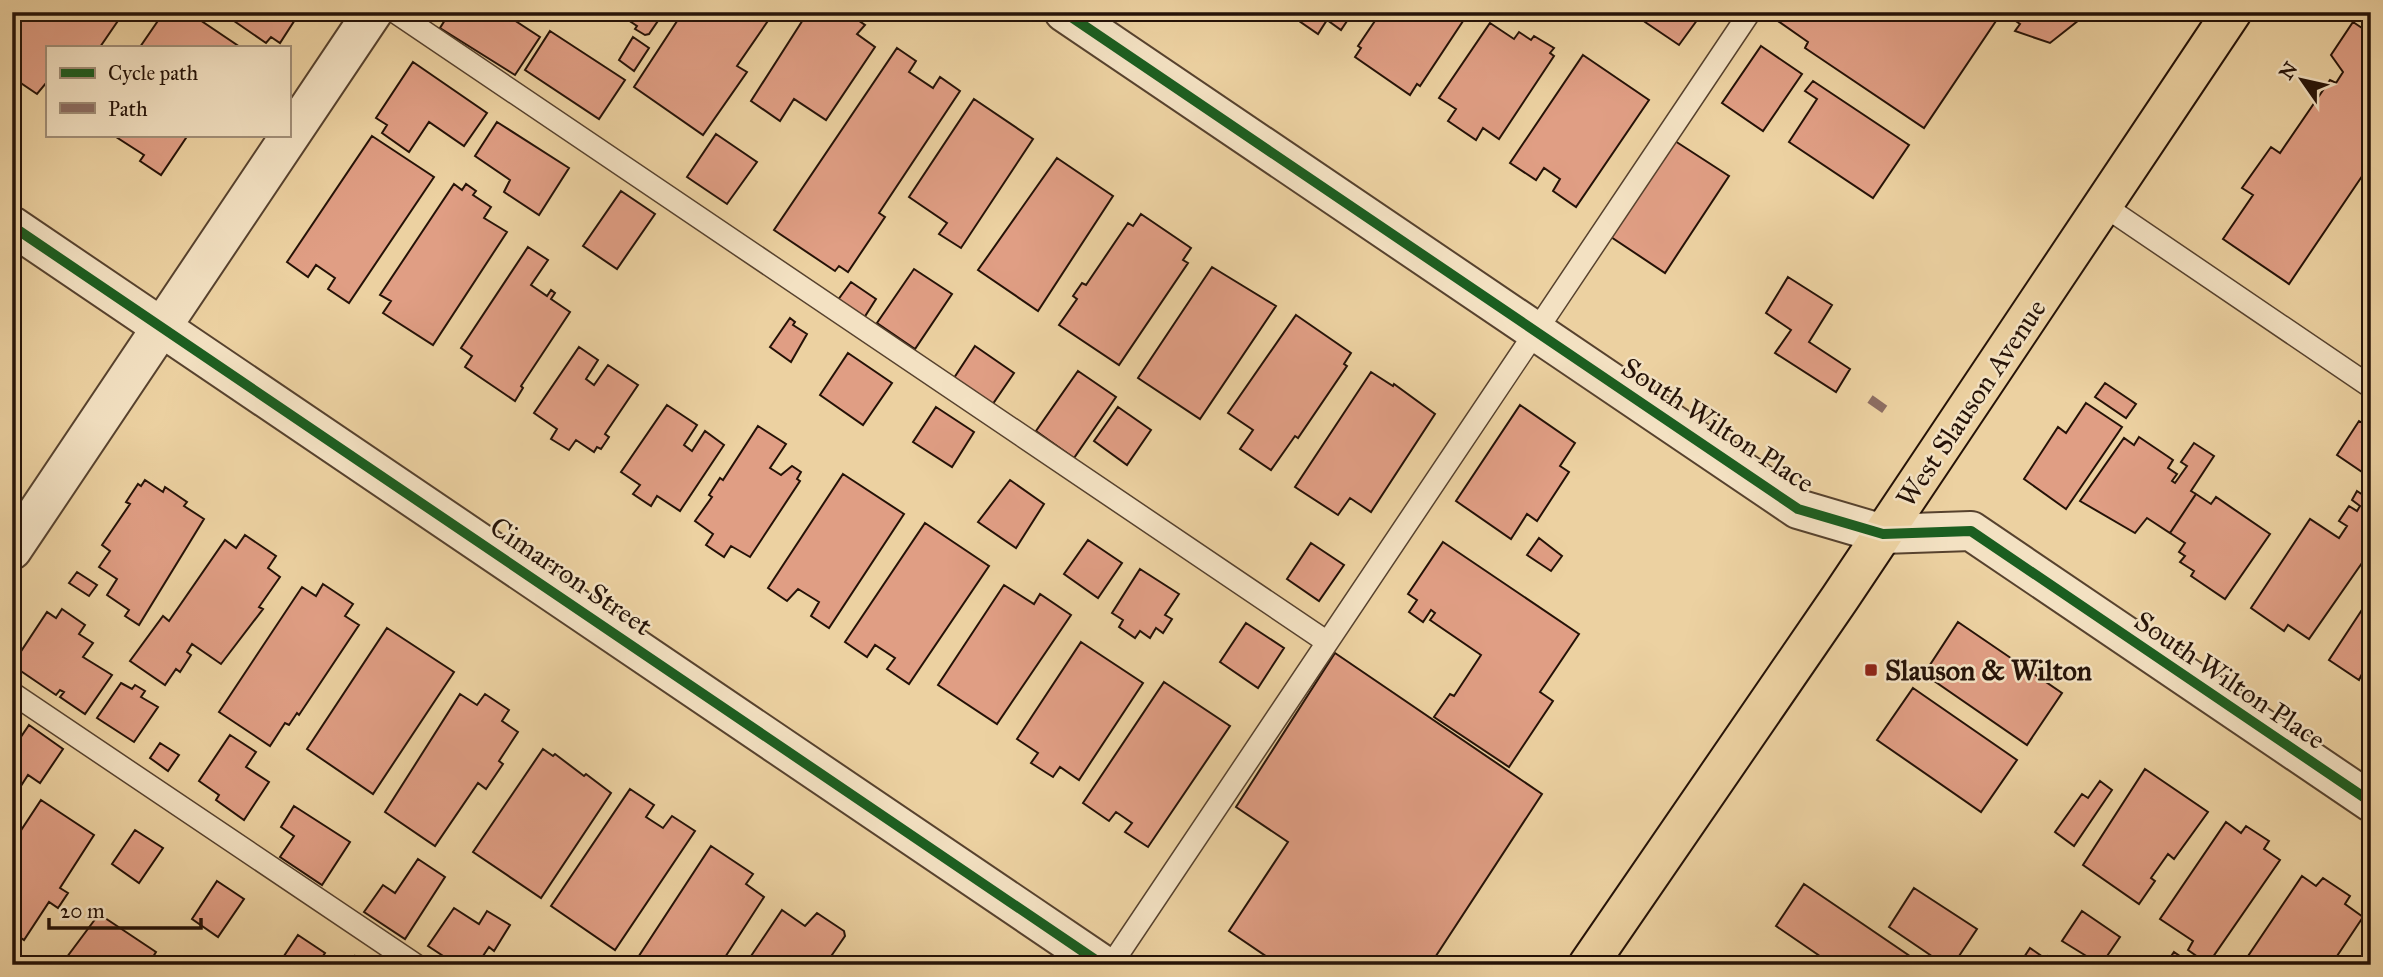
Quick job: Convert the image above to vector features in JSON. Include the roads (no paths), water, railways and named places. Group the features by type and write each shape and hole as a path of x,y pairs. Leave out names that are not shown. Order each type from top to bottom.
{"main road":[{"name":"West Slauson Avenue","path":"1588,965 1883,534 2232,12"}],"street":[{"path":"290,136 373,12"},
{"name":"South Wilton Place","path":"1064,12 1798,509 1883,534 1971,531 2371,803"},
{"path":"12,550 290,136"},
{"name":"Cimarron Street","path":"12,226 1103,965"}],"lane":[{"path":"395,12 1327,642"},
{"path":"1111,965 1750,12"},
{"path":"2103,205 2371,387"},
{"path":"12,692 416,965"}],"place":[{"name":"Slauson & Wilton","path":"1871,670"}]}
